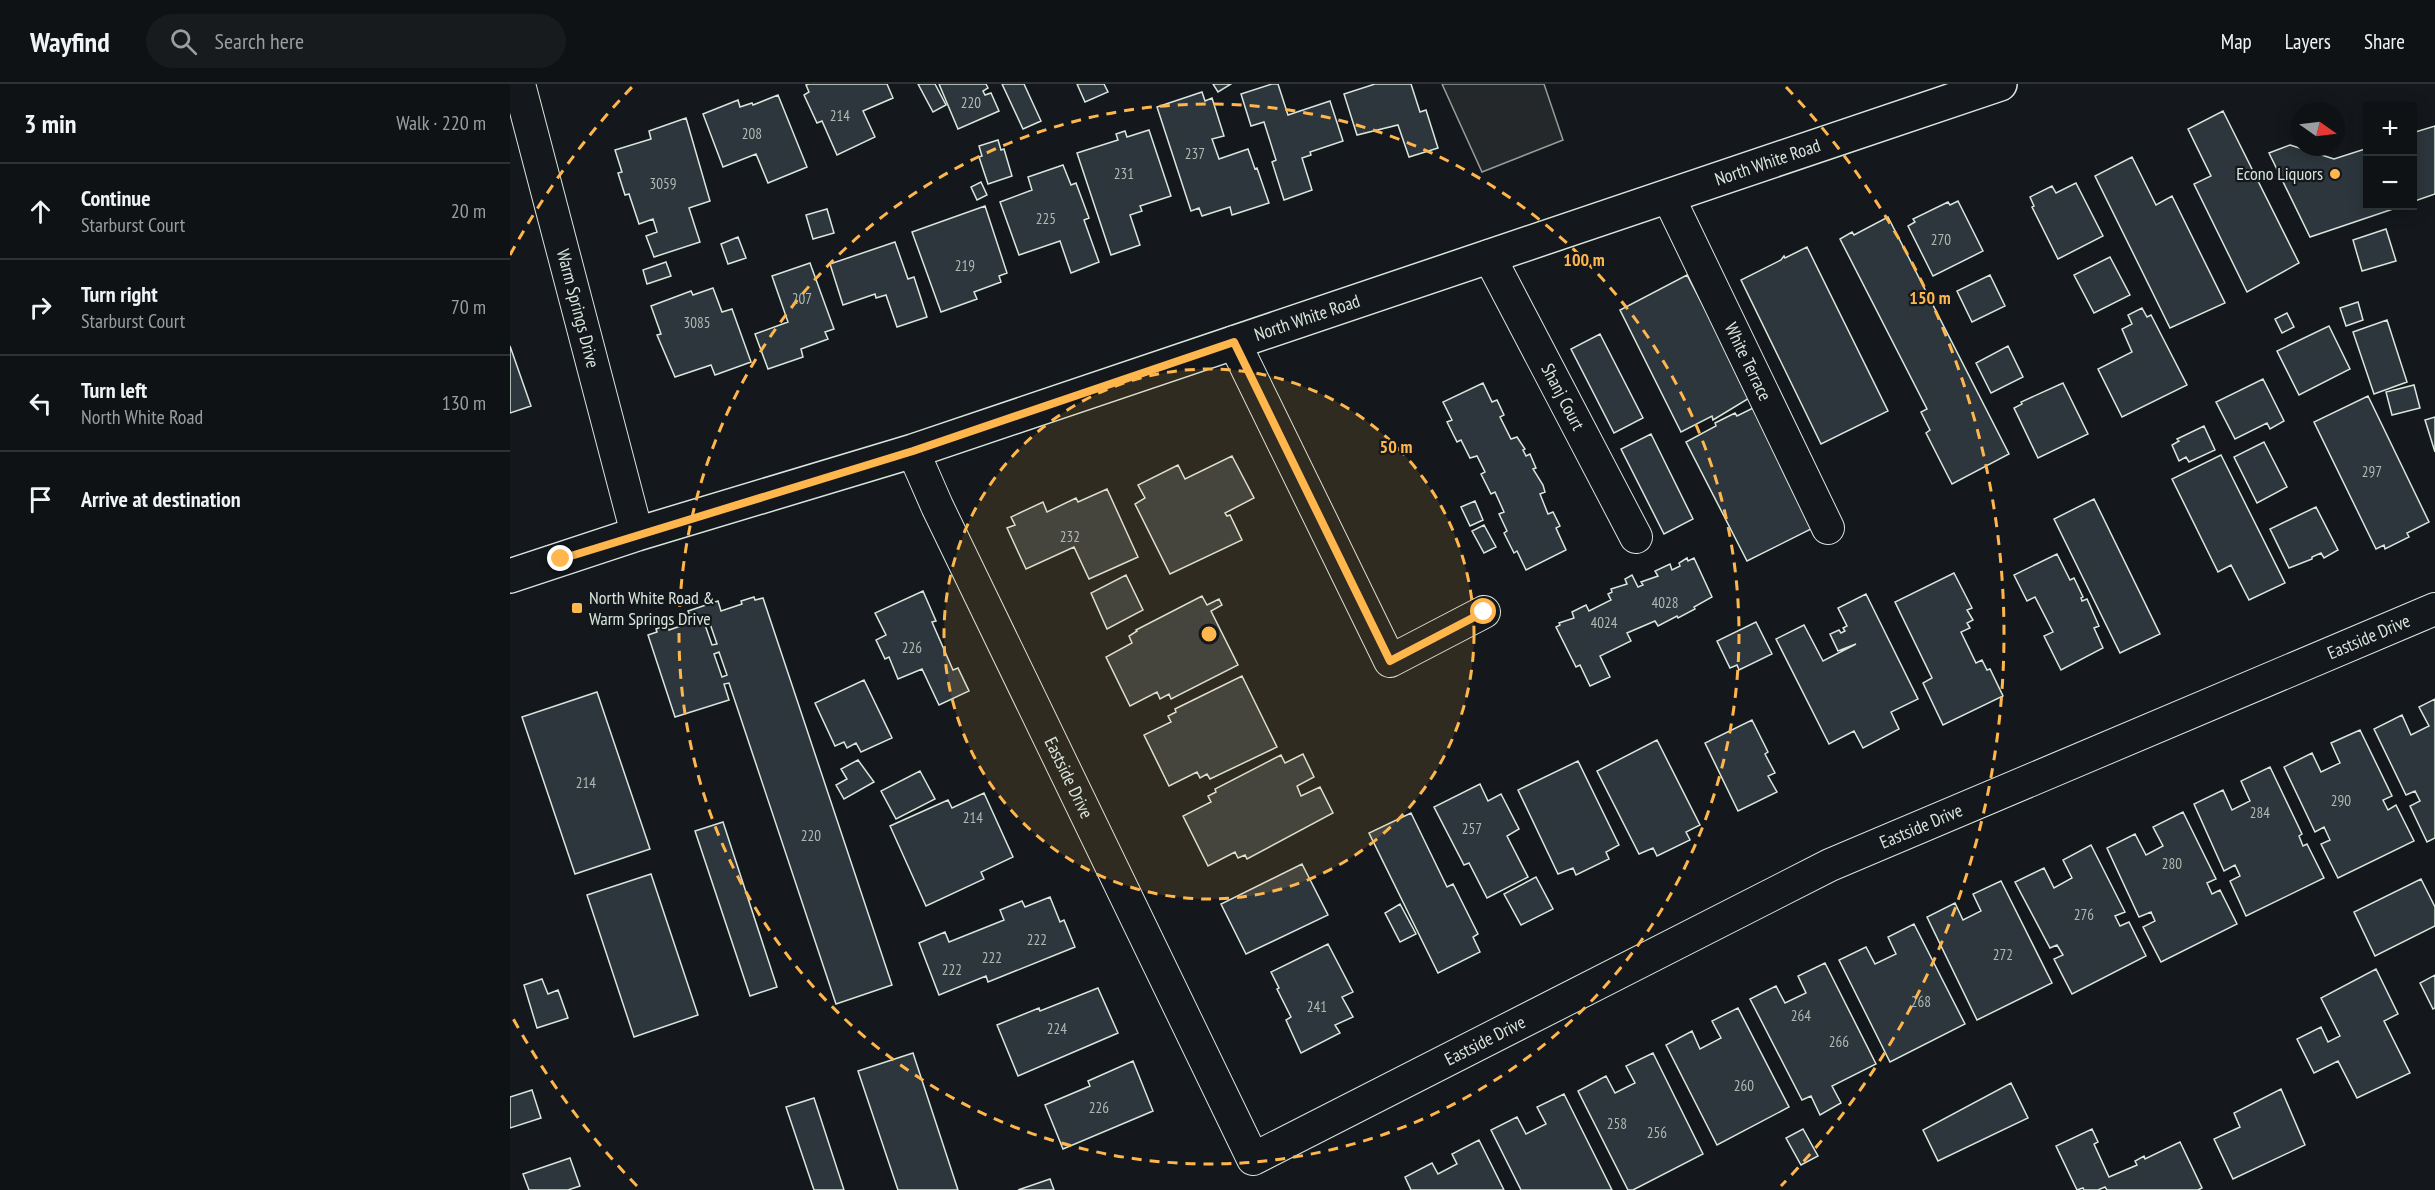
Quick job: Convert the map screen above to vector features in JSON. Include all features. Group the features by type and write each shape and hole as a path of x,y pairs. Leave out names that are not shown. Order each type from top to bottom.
{"main road":[{"name":"North White Road","path":"510,576 637,534 913,451 2000,84"}],"street":[{"name":"Warm Springs Drive","path":"521,87 637,534"},
{"name":"White Terrace","path":"1668,196 1828,528"},
{"name":"Shanj Court","path":"1489,256 1636,537"},
{"path":"1234,342 1390,661 1484,612"},
{"name":"Eastside Drive","path":"913,451 952,537 1253,1159 1830,866 2435,609"}],"shaded area":[{"path":"1442,84 1544,84 1563,140 1482,172"}],"building":[{"path":"887,84 893,98 863,111 875,137 837,155 822,121 817,123 804,95 809,92 806,85"},
{"path":"918,84 935,84 946,105 933,112"},
{"path":"939,84 986,84 988,88 983,91 985,95 991,93 999,111 958,129"},
{"path":"1002,84 1024,84 1041,121 1023,129"},
{"path":"1077,84 1104,84 1108,92 1085,102"},
{"path":"1213,84 1231,84 1218,92"},
{"path":"1278,84 1288,115 1330,101 1343,141 1310,152 1311,155 1302,158 1312,190 1284,200 1272,162 1276,160 1264,122 1251,126 1241,94"},
{"path":"1375,84 1411,84 1420,112 1426,110 1438,148 1409,157 1398,125 1357,135 1344,94"},
{"path":"1202,92 1205,101 1212,98 1224,136 1212,139 1219,159 1248,149 1269,203 1232,215 1230,207 1202,216 1199,208 1191,211 1157,107"},
{"path":"778,95 807,167 768,183 756,154 723,167 703,114 738,100 740,107 752,103 753,105"},
{"path":"2223,111 2299,263 2247,292 2194,184 2211,176 2188,129"},
{"path":"686,118 710,201 689,208 700,242 654,257 646,236 657,232 653,219 639,224 629,194 625,195 618,173 622,172 615,150 651,139 649,131"},
{"path":"2435,126 2435,194 2417,200 2417,156 2417,131"},
{"path":"1149,130 1171,196 1140,206 1142,211 1130,215 1140,245 1111,255 1077,153 1118,140 1116,134 1125,131 1127,137"},
{"path":"998,140 1001,150 1004,149 1012,176 988,184 979,157 982,156 979,146"},
{"path":"2290,145 2291,156 2325,156 2334,159 2363,150 2363,210 2390,210 2310,237 2269,153"},
{"path":"2132,157 2156,205 2172,196 2225,303 2170,328 2095,176"},
{"path":"1063,165 1071,185 1076,183 1089,218 1084,220 1099,262 1071,273 1060,241 1019,255 1000,202 1032,190 1028,177"},
{"path":"981,182 987,195 977,200 971,187"},
{"path":"2076,183 2103,236 2058,259 2032,207 2034,206 2030,197 2052,186 2056,193"},
{"path":"1958,201 1983,251 1933,276 1908,226 1915,222 1913,219 1948,202 1950,205"},
{"path":"985,206 1007,273 999,276 1001,282 974,292 977,299 941,312 912,232"},
{"path":"827,209 834,233 813,239 806,215"},
{"path":"1888,217 2009,454 1952,484 1926,433 1930,430 1921,412 1927,409 1840,239 1852,232 1854,235"},
{"path":"2386,229 2396,261 2362,271 2353,240"},
{"path":"738,237 746,258 728,264 721,244"},
{"path":"895,242 908,279 914,277 927,317 897,327 886,295 876,298 875,294 843,305 830,264"},
{"path":"1807,247 1888,411 1821,444 1741,280 1781,260 1784,256 1785,258"},
{"path":"2110,257 2130,295 2094,313 2074,275"},
{"path":"666,262 671,276 647,284 643,270"},
{"path":"810,263 834,329 825,332 828,339 801,349 803,357 768,369 755,334 788,322 772,276"},
{"path":"1687,275 1751,397 1713,420 1712,416 1681,432 1620,310"},
{"path":"1990,275 2005,306 1972,322 1957,291"},
{"path":"713,288 722,312 732,309 751,362 715,375 711,365 675,377 657,335 661,334 651,306 691,291 693,295"},
{"path":"2358,302 2363,320 2346,326 2340,308"},
{"path":"2142,308 2147,317 2151,315 2187,385 2122,417 2098,369 2132,352 2122,329 2132,324 2128,315"},
{"path":"2287,313 2294,327 2282,333 2275,319"},
{"path":"2387,320 2407,382 2374,394 2353,332"},
{"path":"2329,326 2350,369 2299,395 2277,351"},
{"path":"1600,334 1643,418 1614,433 1571,349"},
{"path":"510,346 531,406 510,413"},
{"path":"2008,346 2023,377 1991,393 1976,363"},
{"path":"2263,379 2284,421 2270,429 2267,423 2235,439 2216,402"},
{"path":"1483,383 1492,402 1497,400 1504,415 1500,417 1511,439 1517,437 1525,449 1523,450 1526,456 1530,454 1536,468 1533,469 1545,492 1540,494 1548,514 1553,512 1560,526 1556,528 1566,550 1526,570 1517,551 1514,553 1504,533 1507,531 1499,514 1504,512 1495,492 1491,494 1481,474 1485,472 1477,456 1470,458 1461,440 1457,442 1447,422 1452,420 1443,402"},
{"path":"2063,383 2088,434 2038,458 2014,408 2022,404 2021,402"},
{"path":"2414,385 2420,408 2392,415 2386,392"},
{"path":"2368,396 2429,522 2407,533 2409,537 2385,549 2384,545 2376,549 2314,422"},
{"path":"1755,407 1815,527 1747,561 1686,442 1716,426 1715,423 1735,413 1737,416"},
{"path":"2435,417 2435,452 2425,420"},
{"path":"2204,426 2215,450 2189,462 2186,457 2179,461 2172,445 2179,441 2177,439"},
{"path":"1651,434 1693,519 1664,534 1621,449"},
{"path":"2264,442 2287,487 2257,503 2234,457"},
{"path":"2221,455 2285,583 2249,600 2231,565 2218,572 2172,479"},
{"path":"1232,456 1254,498 1225,513 1227,516 1230,515 1242,540 1170,574 1135,504 1145,498 1138,485 1178,465 1185,479"},
{"path":"1107,489 1138,557 1089,579 1074,547 1026,569 1007,528 1015,525 1011,517 1043,502 1047,512 1076,498 1078,502"},
{"path":"2094,499 2160,634 2120,653 2054,519"},
{"path":"1475,501 1483,520 1470,526 1461,507"},
{"path":"2316,507 2338,550 2324,558 2321,553 2289,568 2270,529"},
{"path":"1484,525 1496,547 1484,553 1472,531"},
{"path":"2057,554 2070,580 2074,578 2083,597 2082,601 2087,599 2099,626 2094,628 2103,648 2061,670 2044,636 2053,632 2035,597 2027,601 2014,575"},
{"path":"1687,558 1688,561 1694,558 1712,597 1678,618 1677,616 1658,626 1655,621 1627,633 1631,641 1600,656 1610,677 1590,686 1580,665 1576,667 1556,627 1560,625 1559,623 1574,618 1572,612 1586,605 1589,611 1611,600 1608,594 1612,592 1611,589 1627,584 1625,579 1632,575 1638,587 1643,585 1641,582 1658,576 1655,571 1670,564 1672,570 1680,566 1679,563"},
{"path":"1954,573 1972,608 1967,610 1973,620 1967,623 1970,628 1961,632 1976,663 1982,660 1987,670 1990,669 2003,696 1943,725 1923,683 1932,678 1895,602"},
{"path":"1126,575 1143,610 1107,629 1091,593"},
{"path":"923,591 936,621 932,622 953,670 958,668 969,691 939,705 922,669 898,679 889,657 885,659 876,640 886,635 875,613"},
{"path":"1866,594 1918,699 1891,712 1899,729 1863,748 1854,731 1829,744 1776,639 1804,625 1823,661 1856,644 1838,651 1830,634 1839,630 1841,633 1847,626 1838,608"},
{"path":"1202,596 1207,605 1219,599 1222,605 1211,611 1238,665 1171,699 1169,694 1160,699 1157,692 1130,706 1106,657 1132,643 1129,636 1136,630"},
{"path":"754,597 755,600 763,598 892,985 836,1004 729,683 724,684 729,700 675,717 648,635 667,625 669,630 692,622 688,611 718,601 721,611 742,604 741,601","holes":["708,618 717,644 712,645 703,619","719,652 727,675 722,677 714,654"]},
{"path":"1756,622 1772,654 1739,670 1737,665 1730,668 1717,641"},
{"path":"1242,676 1277,747 1210,779 1207,774 1200,778 1197,772 1169,786 1144,735 1171,722 1168,716 1176,712 1175,709"},
{"path":"864,680 892,738 861,752 856,743 847,748 844,742 835,746 815,703"},
{"path":"597,692 650,849 575,874 522,717"},
{"path":"2435,699 2435,838 2427,842 2410,806 2420,801 2415,791 2406,795 2374,729 2402,715 2411,735 2429,726 2419,707"},
{"path":"1752,720 1768,752 1765,754 1775,773 1768,776 1777,792 1738,811 1705,743"},
{"path":"2360,730 2392,796 2383,800 2388,810 2396,805 2414,841 2338,878 2321,844 2330,840 2324,827 2315,832 2284,767 2312,753 2321,772 2340,763 2331,743"},
{"path":"1657,740 1700,825 1686,832 1690,840 1657,856 1653,848 1639,854 1597,771"},
{"path":"1303,754 1314,777 1297,786 1301,796 1320,787 1333,813 1247,859 1245,855 1238,858 1235,852 1208,866 1183,816 1211,802 1208,796 1216,792 1215,789 1281,755 1285,763"},
{"path":"858,760 874,782 844,799 836,785 847,779 841,769"},
{"path":"1578,761 1619,845 1606,852 1609,859 1576,875 1573,868 1558,874 1518,790"},
{"path":"2270,767 2302,834 2299,836 2303,846 2307,844 2324,878 2246,916 2230,881 2240,876 2235,865 2224,871 2194,804 2223,790 2232,810 2250,801 2241,781"},
{"path":"920,771 935,799 896,819 881,791"},
{"path":"1480,784 1488,801 1501,794 1519,829 1507,836 1528,877 1487,898 1469,863 1464,865 1434,807"},
{"path":"984,793 1013,857 981,872 984,879 926,906 890,826 948,800 952,808"},
{"path":"2183,812 2216,879 2207,883 2212,894 2220,890 2237,924 2161,962 2143,927 2155,921 2151,912 2139,917 2107,848 2135,834 2146,855 2163,846 2153,827"},
{"path":"1411,813 1447,887 1453,884 1478,934 1473,937 1480,952 1438,973 1369,833"},
{"path":"723,822 777,987 750,996 695,831"},
{"path":"2091,845 2125,912 2115,916 2120,926 2129,922 2146,956 2072,994 2054,959 2063,955 2057,945 2050,948 2015,882 2044,868 2054,888 2072,878 2063,860"},
{"path":"1302,864 1328,915 1246,954 1221,904"},
{"path":"651,874 698,1015 634,1037 587,895"},
{"path":"1536,877 1553,909 1521,925 1504,894"},
{"path":"2421,879 2435,907 2435,926 2375,956 2354,912"},
{"path":"2001,881 2052,983 1977,1020 1927,917 1955,903 1963,920 1981,911 1973,894"},
{"path":"1050,897 1060,922 1064,920 1075,947 988,982 986,976 939,995 919,943 945,932 949,942 1004,920 1000,910 1022,901 1025,907"},
{"path":"1400,904 1416,934 1400,942 1385,913"},
{"path":"1914,924 1965,1024 1890,1062 1839,960 1866,947 1875,964 1896,954 1888,937"},
{"path":"1328,944 1353,992 1342,997 1353,1017 1335,1025 1340,1033 1301,1053 1286,1020 1291,1017 1271,972"},
{"path":"1825,963 1876,1064 1832,1086 1841,1103 1820,1115 1811,1096 1802,1100 1750,999 1776,986 1785,1003 1806,993 1798,976"},
{"path":"2376,969 2398,1014 2384,1021 2410,1073 2357,1098 2338,1061 2314,1073 2297,1039 2321,1027 2328,1042 2340,1036 2321,998"},
{"path":"2435,975 2435,1008 2433,1009 2420,983"},
{"path":"542,979 548,994 558,990 568,1018 537,1028 524,985"},
{"path":"1098,988 1118,1033 1018,1076 997,1025"},
{"path":"1738,1008 1789,1107 1717,1145 1666,1045 1692,1031 1700,1049 1721,1038 1712,1021"},
{"path":"913,1053 958,1190 898,1190 858,1071"},
{"path":"1653,1053 1703,1154 1633,1190 1628,1190 1578,1091 1606,1076 1615,1093 1635,1083 1626,1066"},
{"path":"1133,1061 1153,1111 1063,1149 1045,1105 1090,1086 1088,1081"},
{"path":"2011,1083 2028,1118 1938,1161 1923,1130"},
{"path":"2281,1089 2305,1145 2233,1179 2214,1139 2240,1127 2234,1113"},
{"path":"532,1090 541,1118 510,1128 510,1097"},
{"path":"1564,1094 1612,1190 1521,1190 1491,1130 1517,1117 1526,1134 1546,1124 1537,1107"},
{"path":"814,1098 844,1190 814,1190 786,1107"},
{"path":"1803,1129 1818,1156 1801,1165 1786,1138"},
{"path":"2092,1129 2098,1142 2094,1144 2109,1177 2137,1165 2135,1161 2144,1156 2145,1159 2180,1142 2202,1188 2198,1190 2107,1190 2105,1187 2098,1190 2084,1190 2083,1188 2077,1190 2056,1146"},
{"path":"1479,1140 1504,1190 1411,1190 1405,1177 1432,1163 1438,1174 1457,1164 1452,1154"},
{"path":"570,1158 580,1186 568,1190 529,1190 523,1174"},
{"path":"1050,1179 1054,1190 1018,1190"}],"place":[{"name":"Econo Liquors","path":"2335,174"},
{"name":"North White Road & Warm Springs Drive","path":"577,608"}],"route":[{"path":"561,559 913,451 1234,342 1390,661 1484,612"}]}
